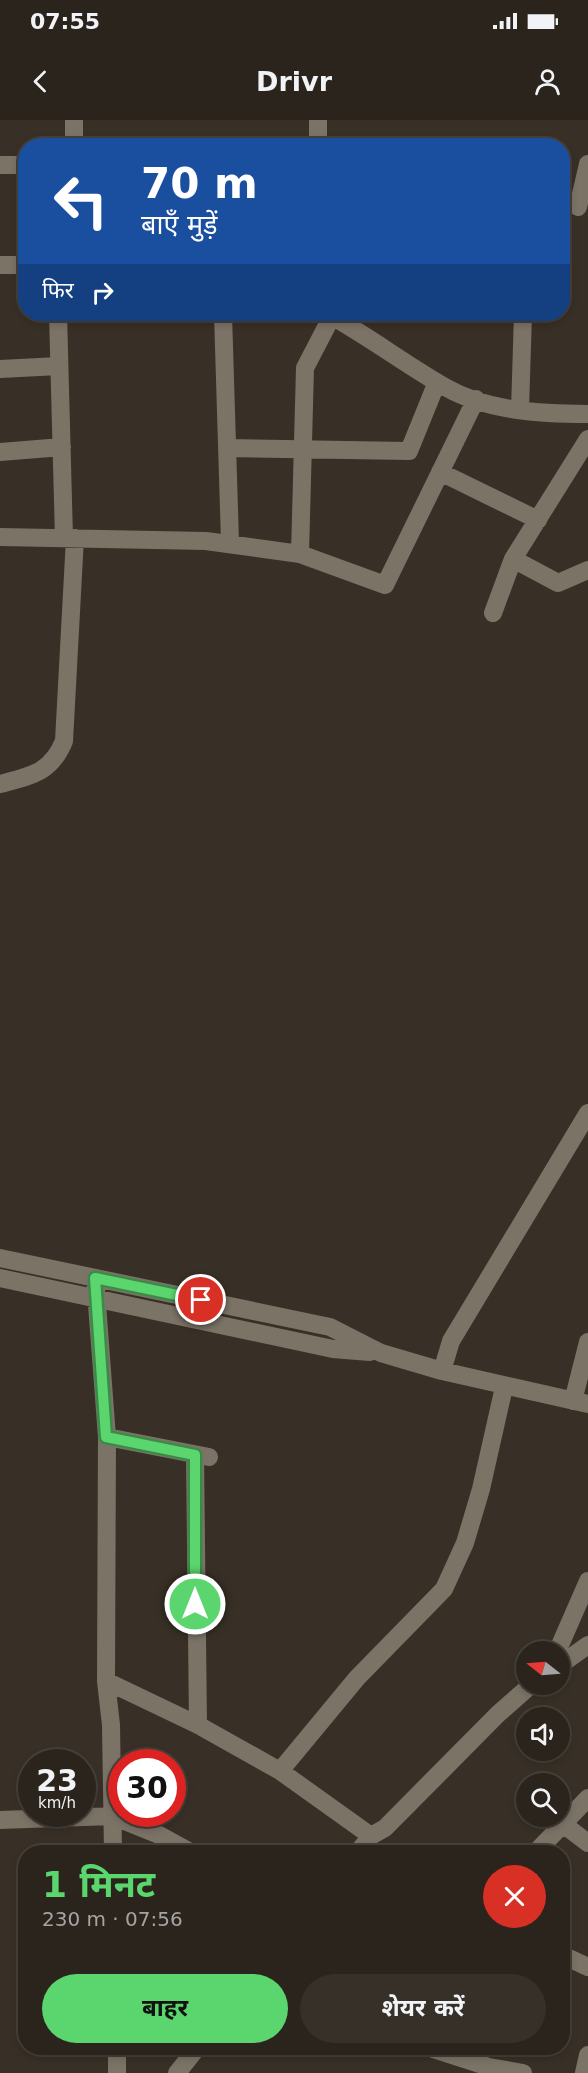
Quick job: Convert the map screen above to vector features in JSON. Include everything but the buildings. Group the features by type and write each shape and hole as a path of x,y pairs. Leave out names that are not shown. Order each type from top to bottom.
{"street":[{"path":"74,120 74,138"},
{"path":"318,120 318,138"},
{"path":"576,208 588,164"},
{"path":"0,165 18,165"},
{"path":"0,265 18,265"},
{"path":"0,784 42,771 57,758 64,741 70,538 62,447 58,321"},
{"path":"223,321 230,542"},
{"path":"300,554 305,368 327,321"},
{"path":"340,321 438,382 476,399 546,414 588,414"},
{"path":"520,410 523,321"},
{"path":"0,369 59,366"},
{"path":"227,448 409,451 438,382"},
{"path":"0,537 230,542 300,554 385,585 476,399"},
{"path":"493,613 513,559 588,439"},
{"path":"0,452 62,447"},
{"path":"440,472 538,520"},
{"path":"513,559 558,583 588,570"},
{"path":"442,1371 451,1341 588,1113"},
{"path":"0,1258 330,1328 381,1353 442,1371 504,1387 581,1402 588,1342"},
{"path":"0,1278 333,1349 381,1353"},
{"path":"95,1278 106,1437 106,1681 111,1749"},
{"path":"280,1771 357,1678 444,1588 465,1543 482,1489 504,1387"},
{"path":"106,1437 202,1456 198,1725"},
{"path":"562,1641 588,1581"},
{"path":"570,1658 588,1645"},
{"path":"106,1681 198,1725 280,1771 371,1836"},
{"path":"364,1845 371,1836 385,1828 520,1695"},
{"path":"570,1816 588,1797"},
{"path":"0,1820 108,1816"},
{"path":"112,1827 113,1845"},
{"path":"139,1827 177,1845"},
{"path":"543,1845 560,1827"},
{"path":"567,1827 588,1843"},
{"path":"570,1959 588,1967"},
{"path":"117,2055 117,2073"},
{"path":"177,2073 191,2055"},
{"path":"452,2055 489,2067 523,2073"},
{"path":"584,2073 588,2055"}],"route":[{"path":"195,1604 195,1455 106,1437 95,1278 201,1300"}]}
